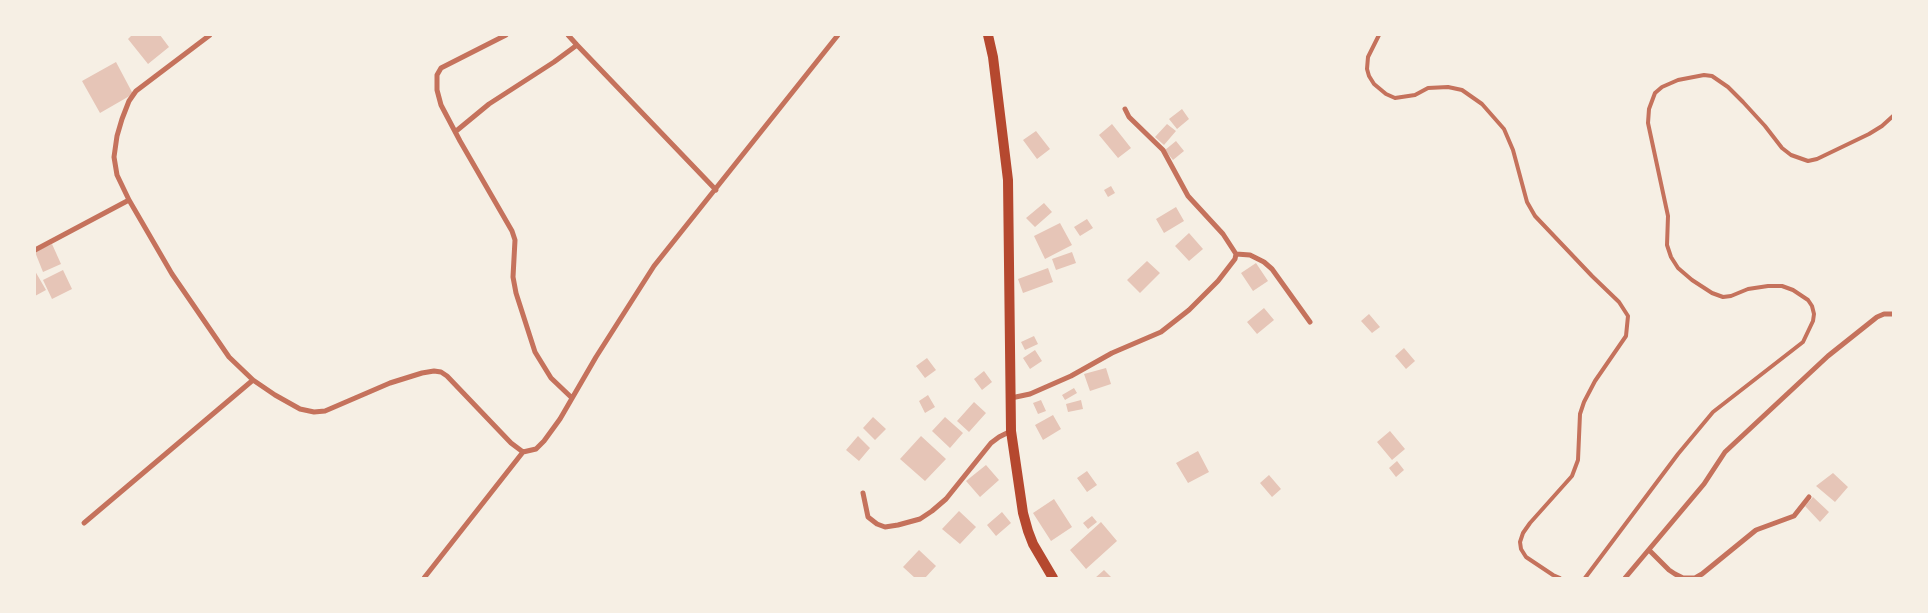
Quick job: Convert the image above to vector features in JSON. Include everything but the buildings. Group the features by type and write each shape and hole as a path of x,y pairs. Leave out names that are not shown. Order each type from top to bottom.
{"main road":[{"path":"988,35 993,57 1008,180 1011,432 1023,513 1028,532 1033,544 1054,578"}],"street":[{"path":"210,35 136,91 129,100 116,136 114,158 117,175 129,200 172,274 229,357 253,380 300,409 314,412 325,411 422,373 441,372 511,443 523,452"},
{"path":"506,35 448,63 439,71 437,90 441,105 455,132 512,231 515,240 513,277 516,293 535,352 551,378 572,398"},
{"path":"568,35 716,190"},
{"path":"424,578 523,452 536,449 544,441 560,419 596,357 654,266 838,35"},
{"path":"455,132 488,104 554,62 577,44"},
{"path":"1011,398 1030,394 1071,376 1112,353 1161,332 1190,310 1235,259 1236,254 1223,234 1188,196 1163,150 1129,117 1125,109"},
{"path":"35,250 129,200"},
{"path":"1236,254 1250,255 1264,262 1272,269 1310,322"},
{"path":"1625,578 1704,484 1725,452 1828,356 1877,317 1884,314 1893,314"},
{"path":"84,523 253,380"},
{"path":"863,493 868,517 877,524 885,527 920,519 946,499 991,443 998,437 1011,432"},
{"path":"1649,550 1675,574 1683,578 1695,578 1756,530 1794,516 1809,497"}],"lane":[{"path":"1379,35 1368,57 1367,69 1374,84 1386,94 1395,98 1416,95 1428,88 1448,86 1462,90 1482,104 1504,129 1513,150 1527,202 1535,216 1619,302 1628,316 1626,336 1595,381 1584,402 1580,414 1578,460 1572,476 1530,523 1523,533 1520,542 1521,549 1526,557 1553,576 1560,578"},
{"path":"1585,578 1672,462 1713,412 1802,342 1813,322 1812,306 1808,300 1793,290 1782,286 1768,286 1748,289 1723,297 1712,293 1678,268 1671,257 1667,245 1668,216 1648,123 1649,109 1655,93 1662,87 1678,80 1704,75 1712,76 1728,87 1743,102 1782,148 1791,155 1808,161 1817,159 1869,134 1893,116"}]}
